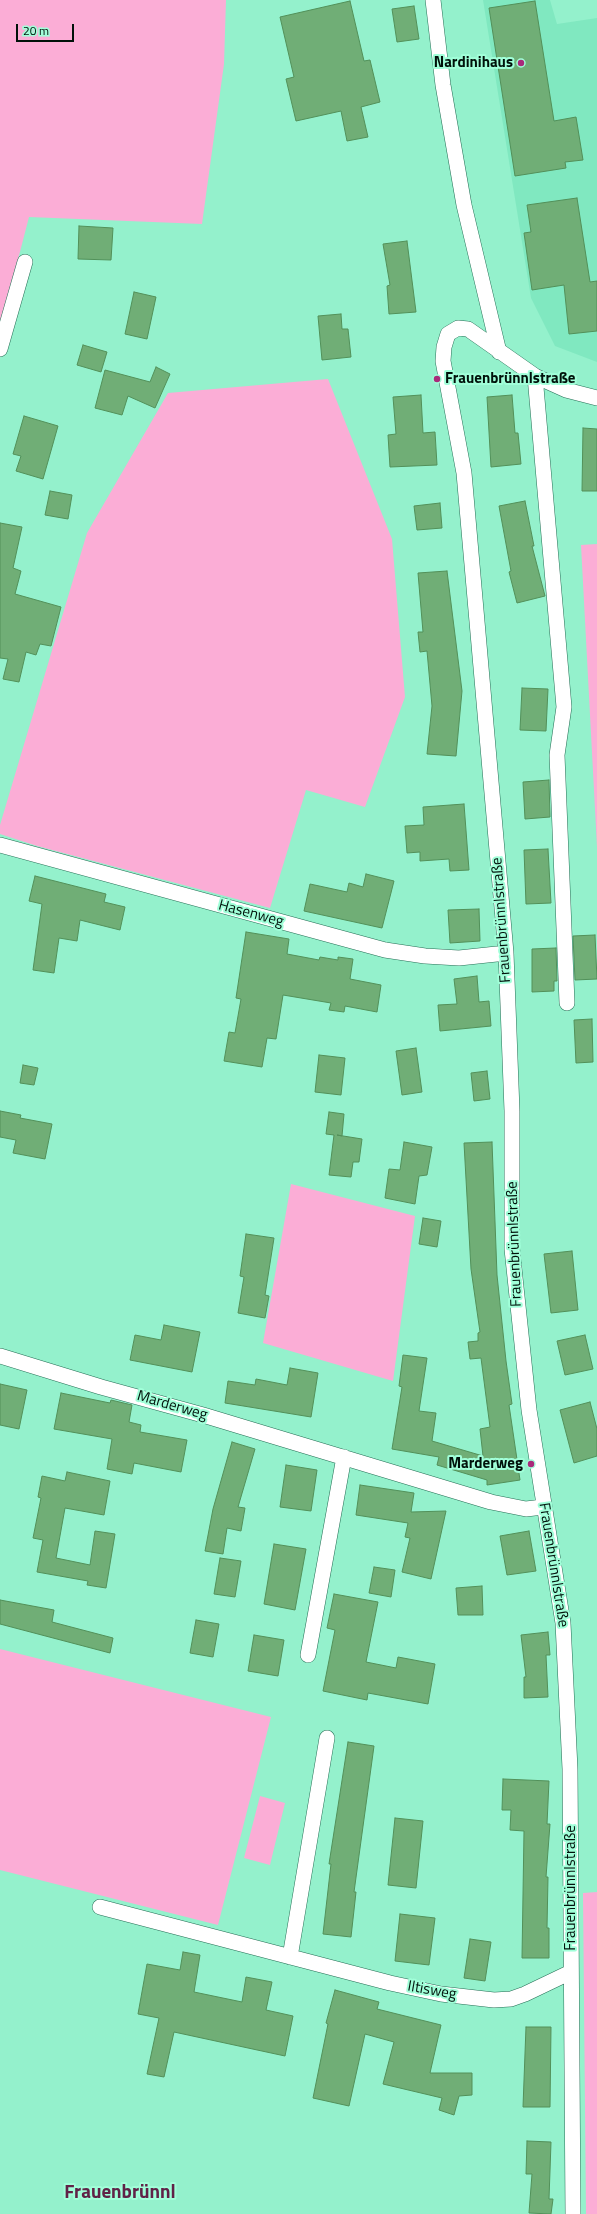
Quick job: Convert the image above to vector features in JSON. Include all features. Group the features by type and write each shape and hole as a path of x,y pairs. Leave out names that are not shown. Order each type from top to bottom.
{"street":[{"path":"433,0 443,84 464,205 498,352"},
{"path":"0,349 25,262"},
{"name":"Frauenbrünnlstraße","path":"573,2214 569,1715 563,1623 543,1507 529,1410 512,1249 512,1111 506,952 464,473 443,361 444,347 448,334 458,328 468,329 498,352 535,376 566,390 597,398"},
{"path":"535,376 564,707 557,755 567,1003"},
{"name":"Hasenweg","path":"0,845 385,950 425,956 459,958 506,952"},
{"name":"Marderweg","path":"0,1356 344,1457 491,1502 526,1509 543,1507"},
{"path":"308,1655 344,1457"},
{"path":"290,1957 327,1738"},
{"name":"Iltisweg","path":"100,1908 434,1992 494,2000 511,1998 525,1994 571,1972"}],"shaded area":[{"path":"0,0 226,0 224,64 202,224 29,217 0,329"},
{"path":"483,0 550,0 557,24 597,18 597,362 555,346 531,298"},
{"path":"328,379 392,539 405,697 365,807 306,790 270,908 37,846 0,834 0,825 87,533 168,393"},
{"path":"597,544 597,847 581,545"},
{"path":"291,1184 415,1216 393,1381 263,1343"},
{"path":"0,1649 271,1717 218,1925 0,1870"},
{"path":"260,1796 285,1803 270,1865 244,1858"},
{"path":"597,1892 597,2214 586,2214 583,1893"}],"building":[{"path":"350,1 364,61 370,60 380,102 361,107 368,137 347,141 341,111 296,121 286,79 294,77 280,17"},
{"name":"Nardinihaus","path":"535,1 554,121 576,117 583,160 565,162 566,168 515,176 489,8"},
{"path":"414,6 419,39 397,42 392,9"},
{"path":"577,198 590,282 597,281 597,331 569,334 564,285 532,290 524,233 531,232 527,205"},
{"path":"79,226 113,228 111,260 78,259"},
{"path":"407,241 416,312 389,314 387,286 390,285 383,244"},
{"path":"134,292 156,297 147,339 125,334"},
{"path":"341,314 342,329 348,329 351,357 322,360 318,316"},
{"path":"83,345 107,352 101,372 77,365"},
{"path":"156,367 170,374 155,408 128,396 122,415 95,408 105,370 150,382"},
{"path":"421,395 423,433 435,432 437,465 390,467 388,435 396,434 393,397"},
{"path":"512,395 515,433 518,433 521,464 491,467 487,397"},
{"path":"24,416 58,426 43,479 16,471 21,456 13,454"},
{"path":"583,428 597,429 597,491 582,491"},
{"path":"50,491 72,495 68,519 45,515"},
{"path":"525,501 534,546 532,546 545,596 517,603 509,572 511,571 499,506"},
{"path":"440,503 442,528 417,530 414,506"},
{"path":"0,523 22,527 13,568 21,571 15,594 61,607 51,646 40,644 36,655 26,652 19,682 3,679 8,659 0,658"},
{"path":"447,571 462,691 456,756 427,754 432,706 427,651 420,652 418,632 423,632 418,573"},
{"path":"522,688 548,689 546,731 520,730"},
{"path":"549,780 550,817 525,819 523,782"},
{"path":"464,804 469,870 450,871 449,859 420,861 420,852 407,853 405,826 424,825 423,807"},
{"path":"548,849 551,903 526,904 524,850"},
{"path":"366,874 394,881 382,928 304,911 310,884 347,892 349,883 363,887"},
{"path":"35,876 106,894 104,902 125,907 120,930 80,920 77,941 59,938 54,973 33,970 42,904 29,901"},
{"path":"479,909 480,941 450,943 448,910"},
{"path":"246,932 289,939 287,954 319,960 320,957 338,960 338,957 353,959 350,979 381,985 377,1012 345,1006 344,1012 329,1010 331,1003 283,995 276,1039 267,1038 262,1067 224,1061 229,1032 235,1033 241,999 236,998"},
{"path":"595,935 597,979 575,980 573,936"},
{"path":"556,948 557,981 554,981 554,991 532,992 532,949"},
{"path":"477,976 479,1002 489,1001 491,1026 440,1031 438,1005 457,1004 454,979"},
{"path":"592,1019 593,1062 576,1063 574,1020"},
{"path":"416,1048 422,1092 402,1095 396,1051"},
{"path":"319,1055 345,1058 341,1095 315,1092"},
{"path":"23,1065 38,1068 34,1085 20,1083"},
{"path":"487,1071 490,1099 474,1101 471,1073"},
{"path":"0,1111 21,1115 20,1118 52,1124 45,1159 13,1153 16,1140 0,1137"},
{"path":"329,1112 344,1114 342,1136 362,1139 359,1162 353,1162 351,1177 329,1175 334,1135 326,1134"},
{"path":"404,1142 432,1147 427,1175 419,1176 415,1204 385,1198 389,1169 400,1170"},
{"path":"492,1142 497,1275 512,1404 509,1405 520,1480 487,1485 487,1480 437,1465 439,1457 392,1449 402,1387 399,1386 403,1355 427,1358 419,1411 436,1413 432,1441 483,1456 480,1429 490,1427 481,1358 470,1359 468,1342 478,1341 478,1333 480,1332 471,1269 464,1143"},
{"path":"423,1218 441,1221 437,1247 419,1244"},
{"path":"246,1234 274,1238 265,1295 269,1296 265,1318 238,1313 244,1277 240,1276"},
{"path":"572,1251 578,1310 551,1313 544,1254"},
{"path":"164,1325 200,1332 192,1372 130,1360 135,1335 161,1340"},
{"path":"585,1335 593,1369 565,1375 557,1341"},
{"path":"290,1368 318,1373 311,1417 225,1403 228,1381 255,1385 256,1379 287,1385"},
{"path":"0,1384 27,1390 19,1429 0,1425"},
{"path":"61,1393 110,1403 111,1400 132,1405 129,1422 141,1425 140,1432 187,1440 181,1472 134,1463 132,1474 107,1469 112,1439 54,1429"},
{"path":"590,1402 597,1429 597,1456 574,1463 560,1410"},
{"path":"232,1442 255,1449 238,1507 245,1508 241,1531 227,1528 223,1554 205,1551 213,1509"},
{"path":"286,1465 317,1470 311,1511 280,1507"},
{"path":"67,1472 110,1481 104,1515 65,1508 56,1558 90,1565 95,1531 115,1534 106,1588 87,1585 88,1581 37,1572 43,1540 33,1538 41,1498 38,1497 42,1476 65,1481"},
{"path":"360,1485 414,1493 411,1512 446,1511 431,1579 402,1572 410,1538 405,1537 408,1523 356,1515"},
{"path":"529,1531 536,1571 507,1575 500,1536"},
{"path":"274,1544 306,1549 295,1610 264,1604"},
{"path":"220,1558 241,1561 235,1597 214,1594"},
{"path":"374,1567 395,1570 391,1597 369,1593"},
{"path":"482,1586 483,1615 458,1615 456,1588"},
{"path":"334,1594 378,1602 366,1662 396,1668 398,1657 435,1664 428,1704 368,1693 367,1700 323,1691 335,1630 327,1628"},
{"path":"0,1600 54,1610 52,1622 113,1638 110,1653 0,1624"},
{"path":"196,1620 219,1624 213,1657 190,1653"},
{"path":"548,1632 550,1655 546,1655 548,1697 524,1698 524,1677 526,1677 521,1635"},
{"path":"254,1635 284,1640 278,1676 248,1671"},
{"path":"348,1742 374,1746 354,1892 356,1892 351,1937 323,1934 331,1864 329,1864"},
{"path":"503,1779 549,1781 547,1824 550,1824 546,1877 548,1877 547,1928 549,1928 549,1958 522,1958 524,1831 510,1830 511,1810 502,1810"},
{"path":"395,1818 423,1821 416,1888 388,1885"},
{"path":"400,1914 435,1918 429,1965 395,1961"},
{"path":"470,1939 491,1942 485,1981 464,1978"},
{"path":"183,1952 200,1955 194,1992 242,2002 246,1977 272,1982 266,2010 293,2016 285,2056 174,2032 164,2077 147,2074 159,2018 138,2014 147,1964 180,1970"},
{"path":"335,1990 379,2002 377,2009 441,2025 430,2073 472,2073 472,2095 459,2096 454,2115 439,2110 442,2098 383,2084 394,2042 365,2034 349,2106 313,2098 328,2024 326,2023"},
{"path":"526,2027 551,2027 550,2107 523,2107"},
{"path":"527,2141 551,2142 549,2199 553,2199 551,2214 529,2213 532,2174 526,2174"}],"place":[{"name":"Nardinihaus","path":"521,63"},
{"name":"Frauenbrünnlstraße","path":"437,379"},
{"name":"Marderweg","path":"531,1464"}],"district":[{"name":"Frauenbrünnl","path":"120,2193"}]}
